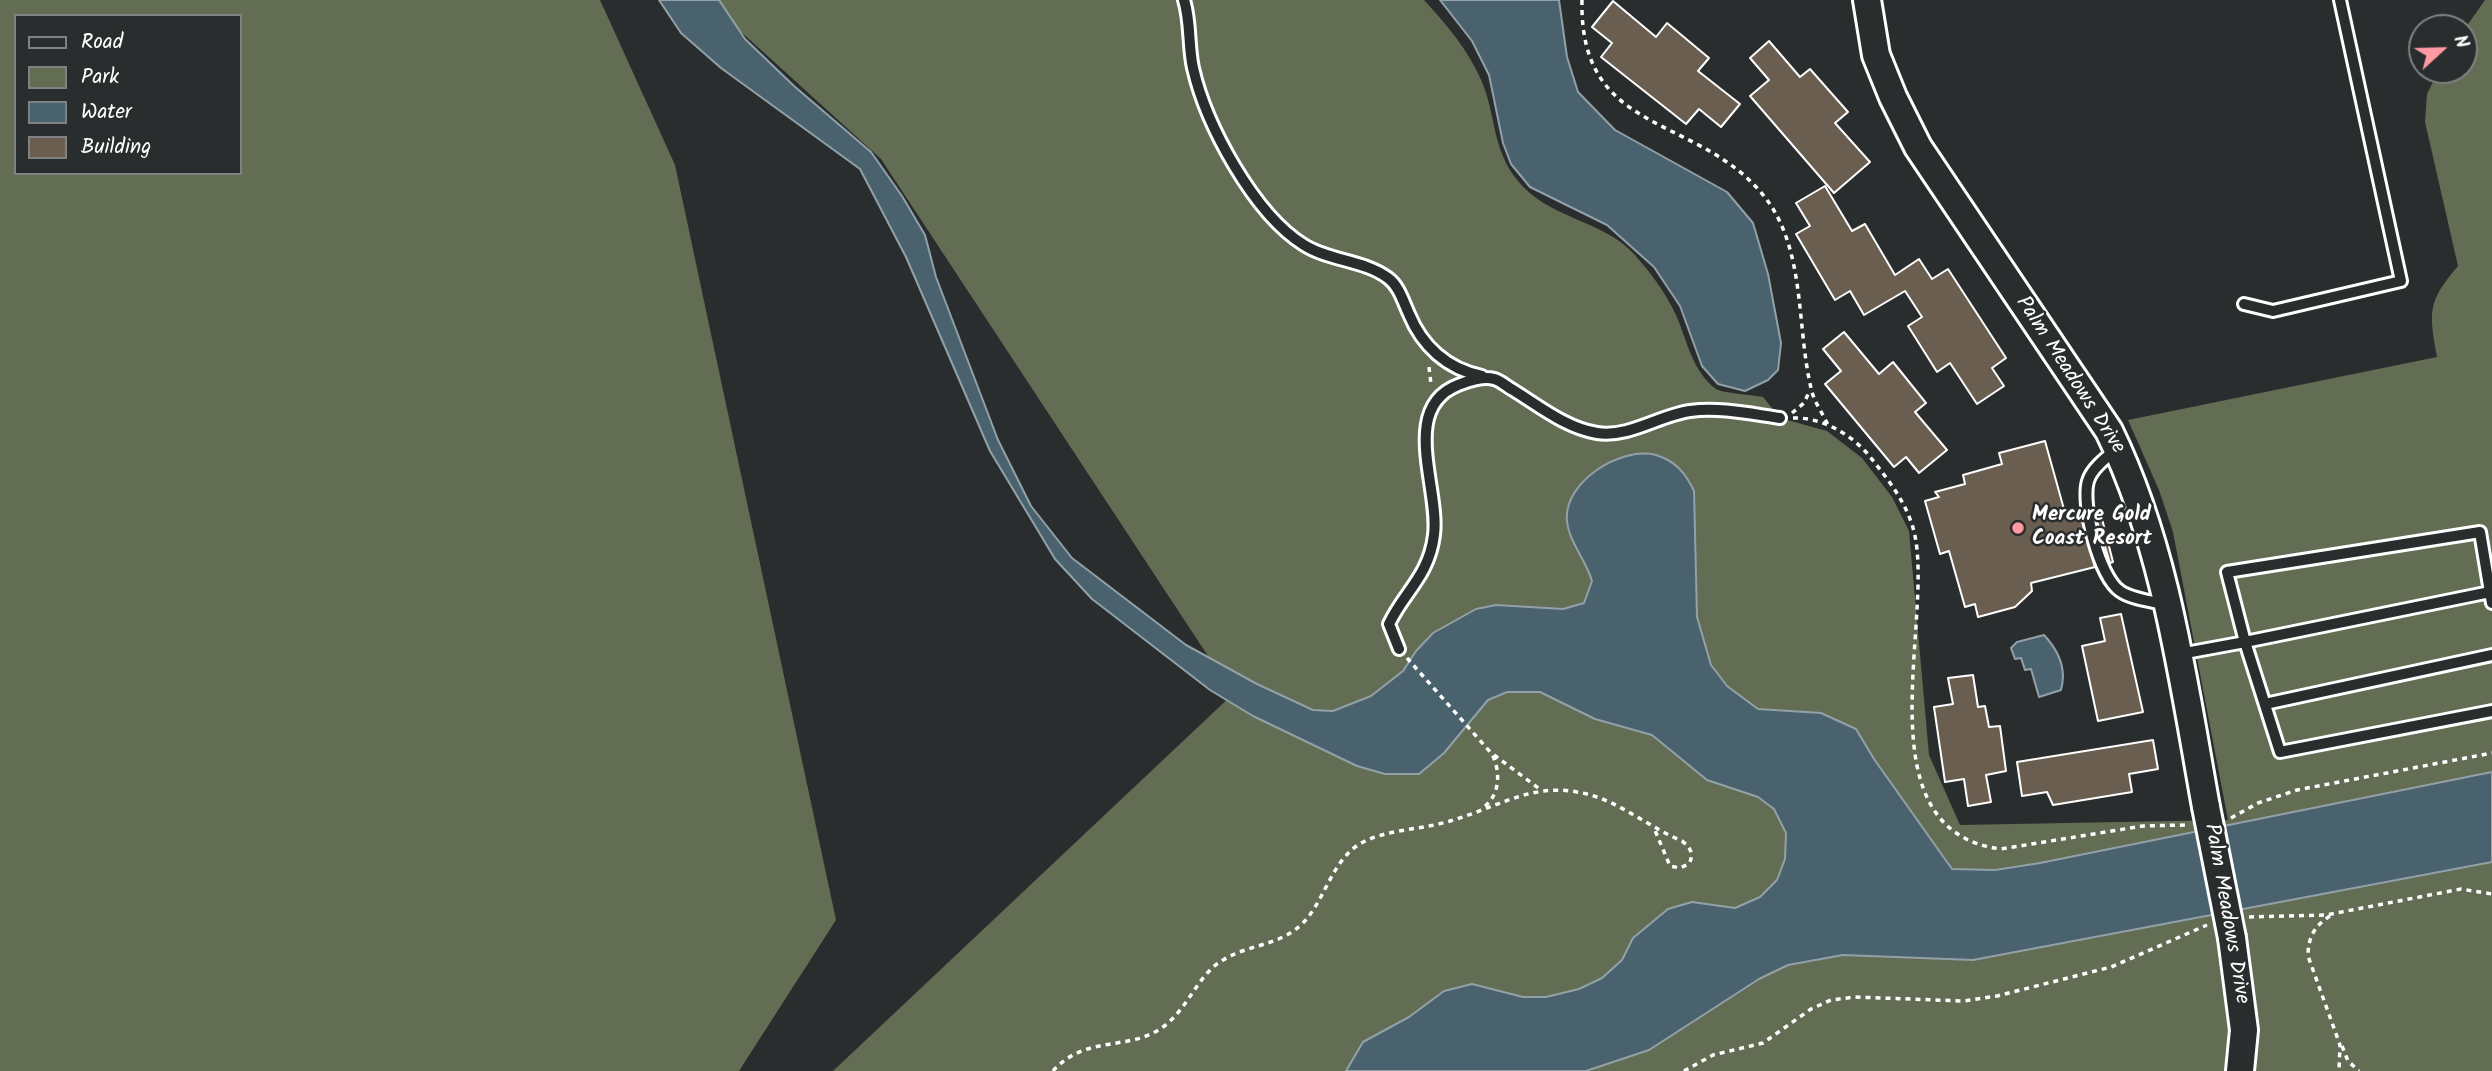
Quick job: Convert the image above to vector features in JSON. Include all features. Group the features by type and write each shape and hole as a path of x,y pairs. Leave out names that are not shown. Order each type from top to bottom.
{"street":[{"name":"Palm Meadows Drive","path":"1867,0 1876,55 1918,147 2096,412 2130,474 2153,542 2208,817 2244,1030 2240,1071"}],"lane":[{"path":"1184,0 1194,69 1208,112 1257,198 1277,224 1302,244 1323,256 1364,267 1387,277 1399,290 1420,338 1444,361 1468,373 1494,379 1575,427 1600,434 1626,431 1690,411 1721,410 1780,418"},
{"path":"2245,304 2273,311 2400,281 2340,0"},
{"path":"1399,649 1389,624 1419,580 1434,537 1435,505 1426,446 1427,414 1448,388 1470,380 1494,379"},
{"path":"2117,449 2088,479 2086,506 2105,575 2120,592 2166,605"},
{"path":"2177,655 2245,642 2491,598 2480,532 2227,572 2245,642 2280,752 2492,712"},
{"path":"2265,704 2492,654"}],"path":[{"path":"1582,0 1588,44 1600,78 1621,104 1652,124 1690,138 1730,162 1760,190 1779,221 1802,308 1811,387 1828,425"},
{"path":"1420,338 1431,383 1427,414"},
{"path":"1780,418 1795,412 1804,403 1811,387"},
{"path":"1780,418 1803,417 1828,425 1867,453 1908,513 1919,570 1912,710 1925,795 1938,818 1979,846 2001,849 2208,817 2236,817 2258,803 2297,790 2492,753"},
{"path":"1399,649 1492,754 1498,766 1497,785 1491,801 1480,810"},
{"path":"1492,754 1518,775 1543,790"},
{"path":"1053,1071 1065,1058 1087,1047 1140,1038 1161,1029 1180,1014 1209,971 1222,960 1290,935 1306,920 1334,873 1358,845 1380,836 1452,821 1511,797 1543,790 1577,791 1608,801 1690,848 1692,857 1689,864 1681,868 1670,866 1654,828"},
{"path":"1684,1071 1713,1055 1763,1043 1811,1009 1830,1000 1855,997 1963,1001 1997,996 2111,967 2227,927 2335,914 2449,891 2490,892"},
{"path":"2335,914 2314,930 2308,942 2313,976 2340,1045 2339,1071"},
{"path":"2336,1035 2348,1061 2359,1071"}],"green space":[{"path":"0,0 600,0 675,165 836,920 739,1071 0,1071"},
{"path":"706,0 1424,0 1457,39 1476,70 1486,94 1503,157 1518,181 1544,203 1607,233 1634,254 1667,298 1691,355 1701,373 1716,389 1763,397 1780,418 1827,431 1862,458 1892,497 1909,531 1929,755 1960,825 2228,820 2173,532 2159,490 2128,420 2437,357 2433,308 2441,289 2458,266 2425,122 2427,94 2432,84 2478,84 2478,14 2475,14 2485,0 2492,0 2492,1071 833,1071 1233,694 881,159"}],"water":[{"path":"659,0 719,0 745,39 794,86 871,152 925,235 936,277 998,440 1031,506 1072,558 1186,645 1257,684 1313,710 1333,711 1371,696 1403,671 1416,651 1433,633 1476,609 1496,605 1563,609 1584,603 1592,581 1568,529 1568,507 1574,493 1597,470 1611,462 1627,456 1656,455 1680,469 1694,491 1697,617 1711,665 1727,686 1758,709 1821,713 1856,729 1874,759 1952,869 1995,870 2040,863 2492,772 2492,862 1973,960 1843,955 1788,965 1759,979 1649,1050 1586,1071 1346,1071 1363,1042 1409,1017 1444,991 1472,984 1523,997 1546,997 1579,989 1602,978 1622,960 1633,938 1668,909 1692,902 1735,908 1760,897 1777,880 1785,859 1786,833 1774,809 1758,797 1707,780 1652,735 1595,719 1540,692 1507,692 1488,700 1444,753 1419,774 1385,774 1357,766 1253,716 1210,690 1092,599 1055,559 990,451 906,257 860,169 721,68 681,33"},
{"path":"1440,0 1559,0 1567,57 1578,92 1615,130 1727,192 1753,223 1768,274 1781,343 1778,370 1768,380 1745,391 1718,384 1702,366 1680,306 1654,267 1607,225 1530,187 1511,164 1503,143 1489,75 1472,41"},
{"path":"2044,635 2060,660 2063,682 2061,690 2039,697 2031,669 2025,670 2021,658 2015,659 2011,648 2017,642"}],"building":[{"path":"1613,1 1656,37 1667,23 1709,58 1698,71 1740,104 1721,127 1699,109 1686,124 1601,57 1612,43 1592,27"},
{"path":"1769,41 1800,77 1810,69 1848,112 1835,123 1870,162 1834,193 1750,96 1769,80 1750,58"},
{"path":"1825,186 1852,231 1865,224 1895,275 1919,259 1932,279 1948,269 2006,358 1992,368 2004,386 1977,404 1950,363 1937,372 1908,326 1922,317 1905,291 1864,315 1850,291 1835,300 1796,234 1810,226 1796,203"},
{"path":"1844,332 1879,374 1893,362 1926,403 1915,412 1947,450 1919,473 1906,457 1894,467 1825,384 1841,371 1823,349"},
{"name":"Mercure Gold Coast Resort","path":"2045,441 2067,520 2081,516 2095,567 2031,583 2032,591 2015,607 1978,617 1975,604 1965,607 1949,551 1940,554 1925,501 1939,497 1935,492 1965,484 1963,475 2002,464 1999,453"},
{"path":"2100,511 2113,562 2110,563 2097,521 2096,512"},
{"path":"2121,614 2143,712 2098,721 2082,646 2105,641 2100,618"},
{"path":"1973,675 1978,707 1985,706 1989,727 2000,726 2006,771 1986,775 1991,802 1968,806 1964,779 1945,782 1934,707 1953,704 1948,678"},
{"path":"2153,740 2158,769 2129,774 2132,792 2053,805 2047,792 2022,796 2017,762"}],"place":[{"name":"Mercure Gold Coast Resort","path":"2018,528"}]}
